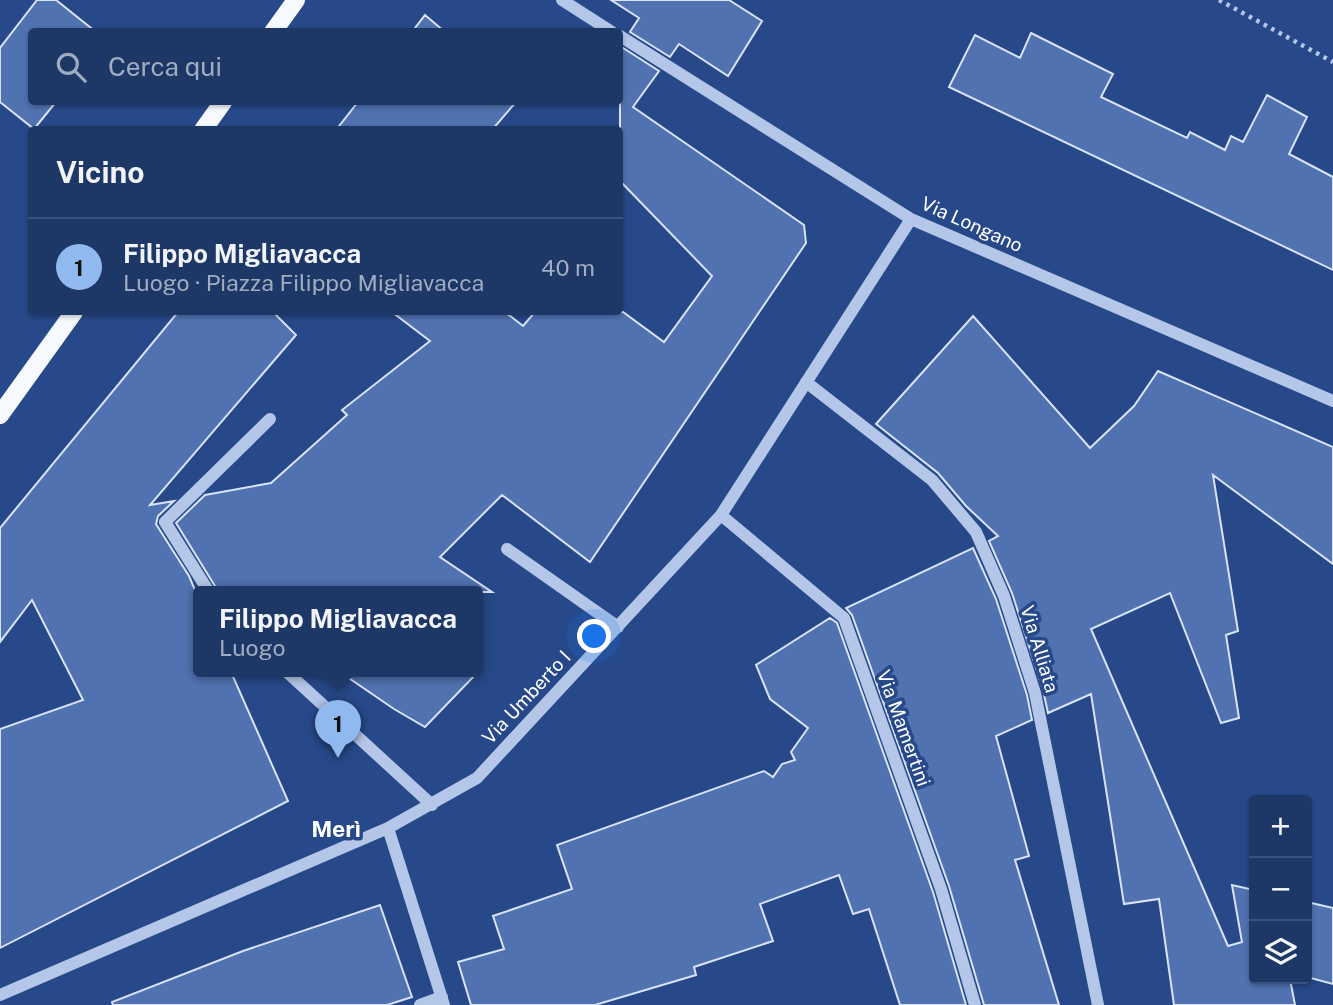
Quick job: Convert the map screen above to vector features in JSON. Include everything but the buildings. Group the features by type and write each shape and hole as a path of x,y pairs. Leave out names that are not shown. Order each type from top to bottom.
{"main road":[{"path":"277,28 296,0"},
{"path":"207,126 221,105"},
{"path":"0,415 72,315"}],"street":[{"path":"562,0 606,28"},
{"name":"Via Longano","path":"623,38 911,219 1333,401"},
{"name":"Via Umberto I","path":"0,995 388,828 477,778 721,515 911,219"},
{"name":"Via Alliata","path":"806,382 932,480 976,532 1004,596 1035,693 1098,1005"},
{"path":"205,586 165,522 270,419"},
{"name":"Via Mamertini","path":"721,515 844,618 941,889 975,1005"},
{"path":"507,550 618,627"},
{"path":"292,677 432,805"},
{"path":"388,828 443,1001 420,1005"}],"path":[{"path":"1219,0 1333,62"}],"place":[{"name":"Filippo Migliavacca","path":"338,758"}],"district":[{"name":"Merì","path":"336,828"}]}
